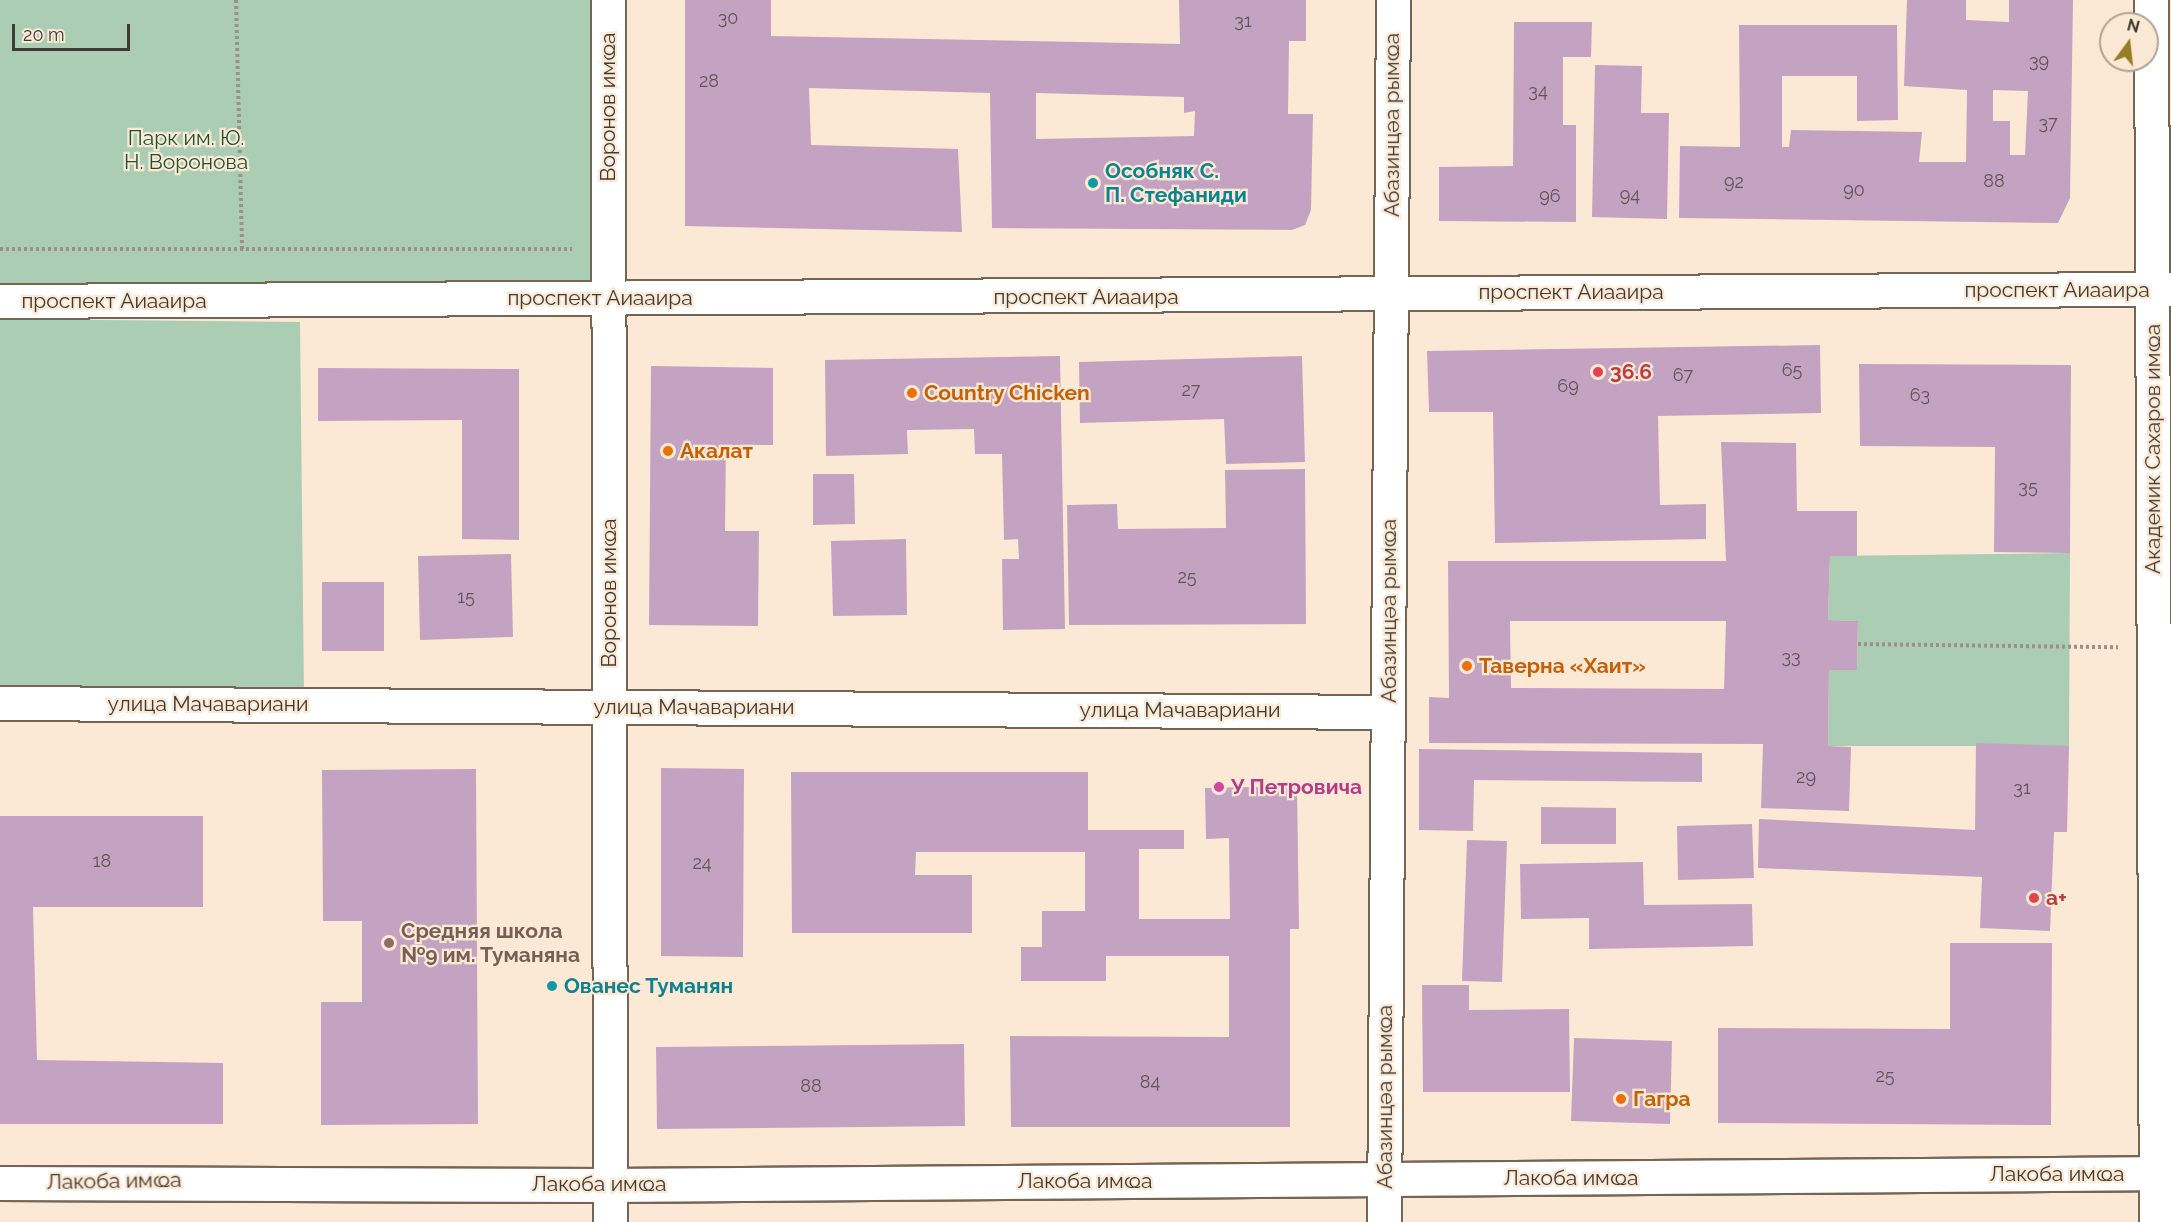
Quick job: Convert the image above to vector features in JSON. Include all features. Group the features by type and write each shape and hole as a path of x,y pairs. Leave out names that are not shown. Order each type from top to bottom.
{"street":[{"name":"Воронов имҩа","path":"608,0 610,1222"},
{"name":"Абазинцәа рымҩа","path":"1384,1222 1393,0"},
{"name":"Академик Сахаров имҩа","path":"2151,0 2162,289 2154,647 2163,1173 2156,1222"},
{"name":"проспект Аиааира","path":"0,301 1282,297 1391,294 2162,289"},
{"name":"улица Мачавариани","path":"0,703 1388,712"},
{"name":"Лакоба имҩа","path":"0,1182 610,1185 2163,1173"}],"path":[{"path":"236,0 242,252"},
{"path":"0,249 242,252 608,249"},
{"path":"1858,644 2154,647"}],"green space":[{"name":"Парк им. Ю. Н. Воронова","path":"0,0 608,0 608,298 0,301"},
{"path":"0,319 300,322 304,696 0,693"},
{"path":"2070,553 2069,746 1828,746 1829,670 1857,670 1858,621 1828,620 1830,556"}],"building":[{"path":"685,0 771,0 771,36 1180,44 1179,0 1306,0 1306,41 1289,41 1288,114 1313,114 1311,210 1305,225 1292,230 992,228 990,93 809,88 811,145 958,149 962,232 685,226","holes":["1036,93 1184,97 1184,113 1195,111 1194,136 1036,139"]},
{"path":"1907,0 1966,0 1966,20 2009,22 2009,0 2073,0 2070,198 2058,223 1679,218 1680,146 1740,147 1739,25 1897,25 1898,120 1857,121 1857,76 1782,76 1782,147 1789,147 1791,130 1922,132 1919,162 1966,162 1967,90 1904,86","holes":["1993,90 2028,91 2025,155 2010,155 2010,121 1993,121"]},
{"path":"1514,22 1592,22 1591,57 1563,57 1563,125 1576,125 1576,222 1439,221 1439,167 1513,166"},
{"path":"1595,65 1642,66 1641,113 1669,113 1667,219 1592,217"},
{"path":"1820,345 1821,413 1658,416 1660,505 1706,504 1706,539 1495,543 1493,412 1429,412 1427,351"},
{"path":"1060,356 1065,629 1003,630 1002,559 1019,559 1018,539 1004,540 1002,454 975,454 974,429 907,430 908,454 826,456 825,360"},
{"path":"1302,356 1305,462 1226,464 1224,419 1080,423 1079,362"},
{"path":"1859,364 2071,365 2070,553 1994,552 1995,447 1860,446"},
{"path":"651,366 773,368 773,445 726,445 725,531 759,531 758,626 649,625"},
{"path":"318,368 519,369 519,540 462,539 462,420 318,421"},
{"path":"1721,442 1796,443 1797,511 1857,511 1857,556 1830,556 1828,620 1858,621 1857,670 1829,670 1828,746 1851,747 1849,811 1761,808 1763,744 1429,743 1429,697 1449,698 1448,561 1726,561","holes":["1510,621 1726,621 1724,689 1511,688"]},
{"path":"1305,469 1306,624 1069,625 1067,505 1117,504 1118,529 1226,528 1225,470"},
{"path":"813,474 854,474 855,524 813,525"},
{"path":"906,539 907,615 833,616 831,541"},
{"path":"511,554 513,637 420,640 418,556"},
{"path":"322,582 384,582 384,651 322,651"},
{"path":"1976,743 2069,746 2067,832 2054,832 2050,931 1980,928 1982,877 1758,868 1759,819 1975,830"},
{"path":"1419,749 1702,753 1702,782 1474,780 1473,831 1419,830"},
{"path":"661,768 744,769 743,957 661,956"},
{"path":"476,769 478,1124 321,1125 321,1002 362,1002 362,921 323,921 322,770"},
{"path":"791,772 1088,772 1088,830 1184,830 1184,849 1139,849 1139,919 1230,919 1229,838 1206,839 1205,788 1297,786 1299,929 1290,929 1290,1127 1011,1127 1010,1036 1229,1037 1229,956 1106,956 1106,981 1021,981 1021,947 1042,947 1042,911 1085,911 1085,852 916,852 915,875 972,875 972,933 792,933"},
{"path":"1541,807 1616,808 1616,844 1541,844"},
{"path":"0,816 203,816 203,907 33,907 37,1060 223,1063 223,1124 0,1124"},
{"path":"1752,824 1754,878 1678,880 1677,826"},
{"path":"1467,840 1507,841 1502,982 1462,981"},
{"path":"1643,862 1644,905 1752,904 1753,946 1589,949 1589,918 1521,919 1520,864"},
{"path":"1950,943 2052,943 2051,1125 1718,1123 1718,1028 1950,1029"},
{"path":"1422,985 1469,985 1469,1010 1569,1009 1570,1092 1423,1092"},
{"path":"1574,1038 1672,1041 1670,1124 1571,1121"},
{"path":"964,1044 965,1126 657,1129 656,1047"}],"place":[{"name":"Особняк С. П. Стефаниди","path":"1093,183"},
{"name":"36.6","path":"1598,372"},
{"name":"Country Chicken","path":"912,393"},
{"name":"Акалат","path":"668,451"},
{"name":"Таверна «Хаит»","path":"1467,666"},
{"name":"У Петровича","path":"1219,787"},
{"name":"а+","path":"2034,898"},
{"name":"Средняя школа №9 им. Туманяна","path":"389,943"},
{"name":"Ованес Туманян","path":"552,986"},
{"name":"Гагра","path":"1621,1099"}]}
